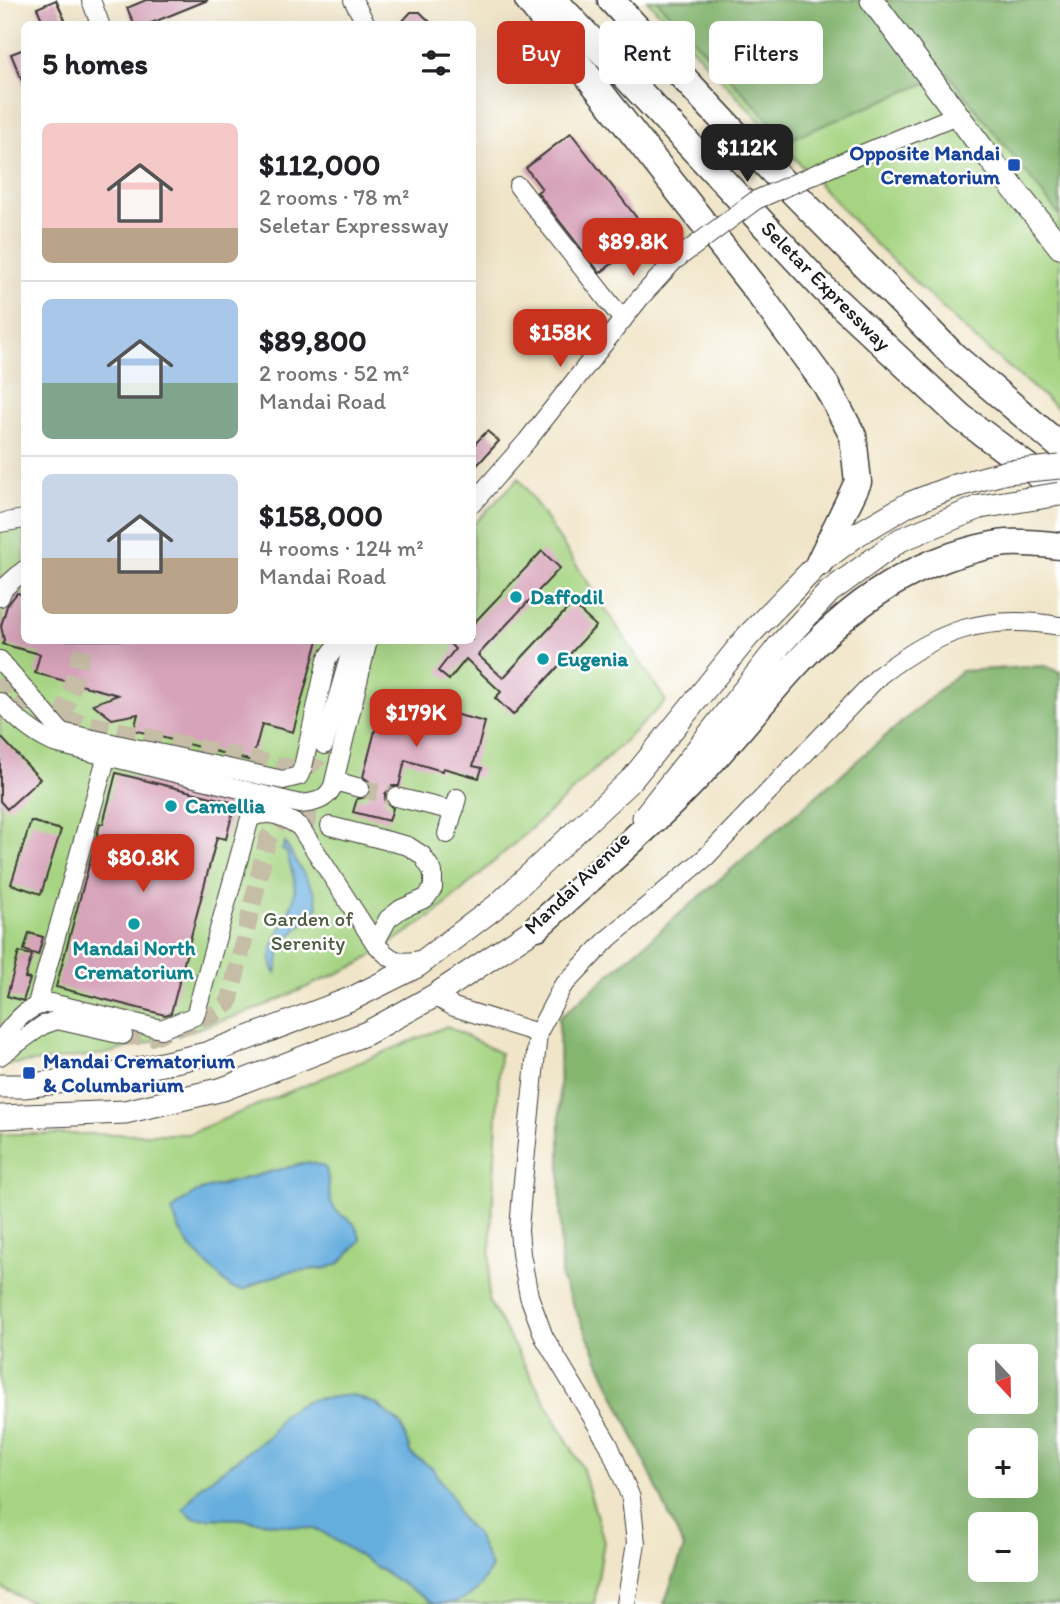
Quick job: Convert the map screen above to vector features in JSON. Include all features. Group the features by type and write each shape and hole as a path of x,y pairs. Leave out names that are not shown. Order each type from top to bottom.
{"highway":[{"path":"528,0 757,290 826,385 853,436 858,482 819,563"},
{"name":"Seletar Expressway","path":"554,0 826,291 961,417 1060,492"},
{"name":"Seletar Expressway","path":"611,0 734,132 954,356 1060,446"},
{"path":"537,927 689,787 799,659 839,620 919,568 975,548 1007,543 1060,546"}],"main road":[{"path":"872,0 991,160 1060,247"},
{"name":"Mandai Avenue","path":"0,1086 24,1086 114,1075 206,1054 353,998 417,966 498,905 633,778 748,636 819,563 859,534 909,504 956,486 1007,472 1060,467"},
{"name":"Mandai Avenue","path":"0,1117 125,1112 223,1089 367,1033 434,996 537,927 647,814 779,646 830,592 900,540 980,507 1060,492"}],"street":[{"path":"91,0 99,21"},
{"path":"353,0 364,21"},
{"path":"476,499 674,261 756,200 958,114"},
{"path":"518,186 623,320"},
{"path":"0,523 21,520"},
{"path":"0,597 18,572"},
{"path":"626,1604 636,1543 631,1498 609,1445 544,1337 529,1296 522,1254 519,1230 538,1034 562,986 609,938 706,857 880,675 909,653 968,626 1016,621 1060,626"},
{"path":"61,732 282,780 299,776 327,659 338,644"},
{"path":"324,744 353,644"},
{"path":"0,702 21,724 40,737 300,804 317,802 329,794 335,781 367,644"},
{"path":"0,660 75,748"},
{"path":"37,1004 107,755"},
{"path":"335,781 360,788"},
{"path":"396,797 456,805 447,834"},
{"path":"0,1041 22,1014 37,1004 51,1003 161,1029 195,1016 250,818 261,812 288,818 300,827 375,943 390,959 408,963 426,959"},
{"path":"330,826 408,846 422,855 433,872 433,887 426,898 401,909 388,919 375,943"},
{"path":"434,996 454,1007 538,1034"},
{"path":"0,1056 43,1025 57,1020 123,1035"}],"green space":[{"path":"647,0 1060,0 1060,410 975,339 873,242 725,84 823,84 823,21 709,21 709,66 695,51 695,21 667,21"},
{"path":"656,0 1060,0 1060,216 948,74 788,140 735,84 823,84 823,21 709,21 709,56 695,41 695,21 676,21"},
{"name":"Garden of Serenity","path":"519,478 666,701 562,801 435,914 359,964 257,1009 184,1033 105,1054 14,1064 0,1063 0,518 21,515 21,644 476,644 476,522"},
{"path":"1045,666 1060,672 1060,1604 664,1604 684,1548 561,1278 559,1018 961,671"},
{"path":"447,1026 500,1053 488,1300 582,1467 604,1541 594,1604 35,1604 0,1587 0,1134 188,1134"}],"water":[{"path":"285,843 315,893 318,907 281,946 276,974 272,965 273,945 292,905 295,890 287,853 282,850"},
{"path":"308,1162 325,1167 333,1206 354,1224 361,1240 340,1263 328,1268 288,1272 244,1290 231,1288 189,1246 172,1211 182,1201 201,1190"},
{"path":"351,1395 376,1404 401,1424 411,1454 432,1468 453,1498 459,1516 476,1534 491,1567 481,1585 462,1600 434,1604 319,1530 240,1519 194,1518 183,1509 200,1487 270,1435 282,1415 308,1400"}],"building":[{"path":"56,0 65,20 43,21 37,8"},
{"path":"146,0 208,0 156,21 133,21 127,8"},
{"path":"411,12 420,12 429,21 403,21"},
{"path":"21,50 21,79 11,54"},
{"path":"571,133 650,235 600,273 537,192 542,189 526,168"},
{"path":"487,431 499,441 476,467 476,443"},
{"path":"542,551 560,568 478,655 503,678 572,604 596,626 513,715 495,698 501,692 466,659 449,680 438,671 455,649 450,644 476,644 476,621"},
{"path":"17,593 21,594 21,644 317,644 293,732 262,724 252,761 134,730 138,714 112,719 93,704 118,695 35,673 40,654 2,644 4,640 1,626 7,606"},
{"path":"384,696 485,722 473,766 482,768 479,778 405,760 399,786 392,786 385,794 385,801 393,808 389,821 353,812 357,799 367,797 371,790 369,781 363,777"},
{"path":"0,736 40,779 7,809 0,801"},
{"name":"Mandai North Crematorium","path":"116,773 235,803 226,839 217,837 171,1013 165,1015 56,987"},
{"path":"31,821 61,830 41,894 11,884"},
{"path":"29,933 43,937 38,955 24,950"},
{"path":"19,952 32,955 25,978 30,979 23,1001 7,996"}],"tunnel":[{"path":"63,718 84,644"},
{"path":"0,677 32,712 291,768 309,766 317,759 324,745"},
{"path":"360,788 396,797"},
{"path":"123,1035 151,1037 213,1015 229,1003 268,838 280,821 294,815 330,826"}],"place":[{"name":"Opposite Mandai Crematorium","path":"1014,165"},
{"name":"Daffodil","path":"516,597"},
{"name":"Eugenia","path":"543,659"},
{"name":"Camellia","path":"171,806"},
{"name":"Mandai North Crematorium","path":"134,924"},
{"name":"Mandai Crematorium & Columbarium","path":"29,1073"}]}
